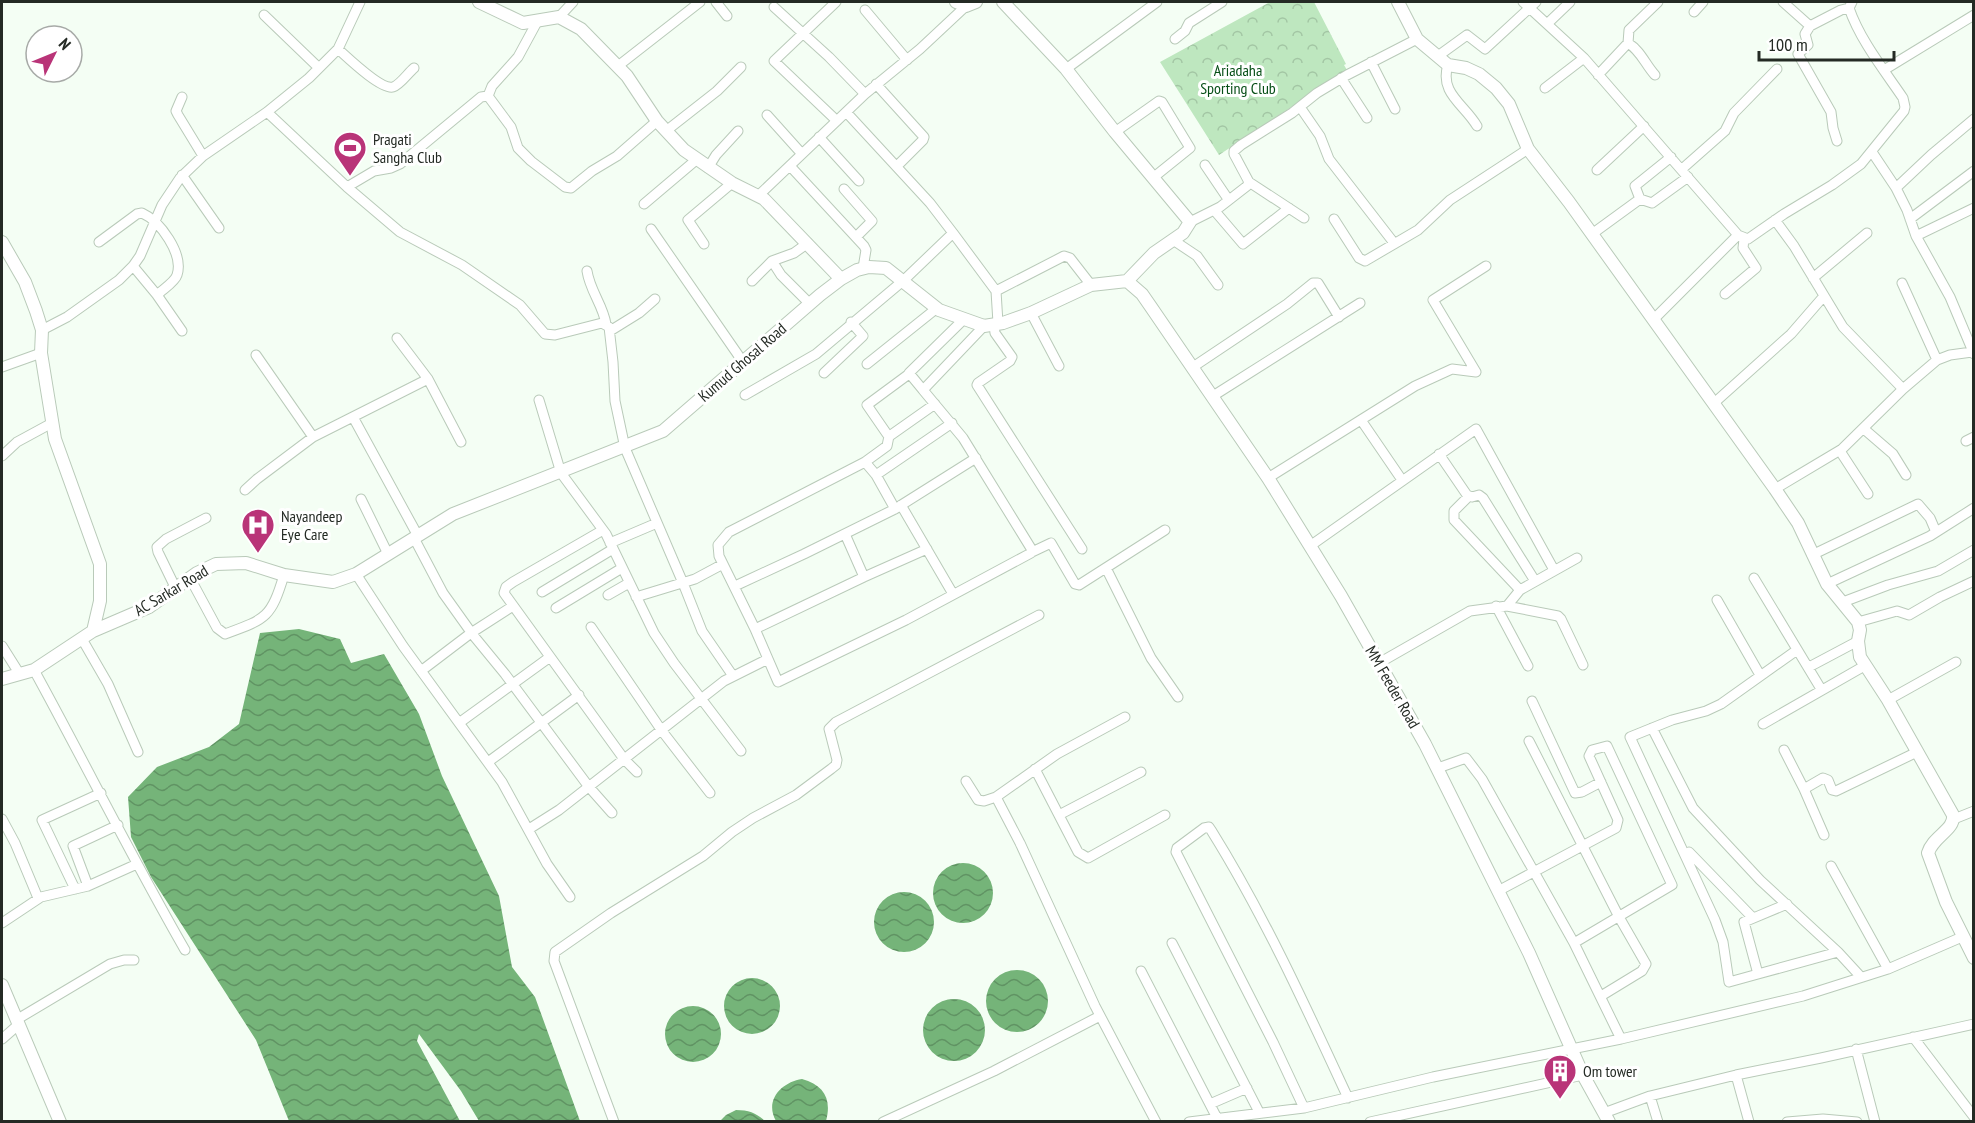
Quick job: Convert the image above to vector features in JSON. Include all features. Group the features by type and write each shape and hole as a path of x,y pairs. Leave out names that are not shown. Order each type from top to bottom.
{"street":[{"path":"42,330 67,317 119,280 133,266 162,205 182,175 203,156 267,112 319,68 338,49 360,2"},
{"path":"479,2 523,23 559,17 573,2"},
{"path":"716,2 727,16"},
{"path":"821,2 828,9"},
{"path":"836,2 774,60 837,121"},
{"path":"1003,2 1066,69 1190,222"},
{"path":"1066,69 1157,2"},
{"path":"1175,39 1185,31 1190,23 1222,2"},
{"path":"1398,2 1417,39 1448,65 1472,70 1496,88 1513,111 1528,149 1654,319 1775,489 1798,523 1827,584 1858,622 1860,630 1857,641 1860,657 1888,700 1954,819"},
{"path":"1547,24 1570,2"},
{"path":"1598,75 1628,44 1629,30 1656,2"},
{"path":"1694,12 1703,2"},
{"path":"1783,2 1810,26"},
{"path":"618,66 694,3"},
{"path":"759,195 876,84 908,60 966,3"},
{"path":"1438,56 1467,35 1485,49 1529,4 1584,58 1741,237 1743,248 1756,268 1725,294"},
{"path":"1654,319 1741,237 1755,236 1775,220 1844,177 1872,152 1905,107 1903,98 1862,34 1851,5 1810,26 1805,34 1809,44 1798,54 1831,112 1837,141"},
{"path":"774,7 847,74 865,94"},
{"path":"865,10 908,60"},
{"path":"264,15 319,68"},
{"path":"1884,70 1973,16"},
{"path":"559,17 581,29 618,66 633,84 657,121 696,160 732,183 759,195 841,279"},
{"path":"488,96 492,86 518,57 537,22"},
{"path":"1304,218 1249,182 1234,151 1341,78 1417,39"},
{"path":"1628,44 1639,51 1644,63 1655,75"},
{"path":"338,49 387,87 395,86 414,68"},
{"path":"1545,88 1584,58"},
{"path":"1371,62 1395,109"},
{"path":"1448,65 1444,76 1451,95 1477,126"},
{"path":"666,131 717,92 741,67"},
{"path":"1640,199 1652,203 1685,173 1725,131 1734,113 1777,69"},
{"path":"1341,78 1367,118"},
{"path":"876,84 924,137 897,166"},
{"path":"488,96 511,127 518,147 531,161 568,189 596,168 613,159 657,121"},
{"path":"347,187 374,171 396,167 481,97 488,96"},
{"path":"182,97 176,111 203,156"},
{"path":"1115,132 1159,101 1162,102 1190,148 1154,177"},
{"path":"1300,107 1320,136 1326,155 1394,243"},
{"path":"267,112 399,232 462,265 520,304 545,334 555,335 602,323 608,328"},
{"path":"790,166 866,248 863,268 886,268 937,308 963,320 989,325 998,323 996,291 953,233 897,166 846,112"},
{"path":"767,115 802,154"},
{"path":"1896,188 1973,120"},
{"path":"1597,170 1644,126"},
{"path":"708,168 716,155 738,131"},
{"path":"819,138 860,181"},
{"path":"1334,219 1362,261 1365,261 1418,230 1450,200 1528,149"},
{"path":"1775,489 1840,451 1936,360 1950,355 1973,353 1950,297 1916,236 1896,188 1872,152"},
{"path":"1640,199 1635,186 1671,157"},
{"path":"644,204 696,160"},
{"path":"1205,165 1228,199"},
{"path":"1910,219 1974,171"},
{"path":"182,175 219,228"},
{"path":"923,390 989,325 1031,313 1091,285 1127,280 1154,252 1182,233 1190,222 1214,210 1247,186 1249,182"},
{"path":"704,244 688,220 732,183"},
{"path":"844,189 872,221 856,237"},
{"path":"1592,234 1640,199"},
{"path":"1214,210 1243,244 1289,208"},
{"path":"1916,236 1974,208"},
{"path":"99,242 137,214 147,215 175,249 178,265 177,277 157,295"},
{"path":"1775,220 1843,327 1903,389"},
{"path":"651,229 743,362"},
{"path":"745,395 816,354 851,322 904,280 953,233"},
{"path":"1813,278 1867,233"},
{"path":"1173,240 1197,256 1218,285"},
{"path":"2,242 25,282 42,330 41,353 55,439 100,564 100,601 93,631"},
{"path":"752,281 772,261 794,253 808,243"},
{"path":"996,291 1064,256 1070,258 1091,285"},
{"path":"772,261 810,304"},
{"path":"133,266 182,331"},
{"path":"1268,478 1415,386 1452,369 1476,372 1432,300 1486,266"},
{"name":"Kumud Ghosal Road","path":"356,574 453,514 625,448 668,429 707,392 810,304 841,279 863,268"},
{"path":"587,271 589,284 603,308 608,328 615,401 625,448 702,632 733,676"},
{"name":"MM Feeder Road","path":"1127,280 1142,294 1268,478 1380,663 1438,768 1573,1049 1583,1075 1607,1117"},
{"path":"1193,367 1287,304 1313,283 1318,283 1339,317"},
{"path":"1902,283 1936,360"},
{"path":"1713,404 1791,334 1824,296"},
{"path":"608,328 639,313 655,299"},
{"path":"1213,396 1360,303"},
{"path":"867,364 937,308"},
{"path":"1031,313 1059,366"},
{"path":"890,436 867,405 909,374 963,320"},
{"path":"824,373 863,336 851,322"},
{"path":"989,325 1012,358 977,385 1082,549"},
{"path":"397,338 428,379 461,442"},
{"path":"2,367 41,353"},
{"path":"256,355 313,437"},
{"path":"909,374 952,423 976,458 1032,552"},
{"path":"245,490 313,437 428,379"},
{"path":"540,400 561,473 603,530 654,633 741,751"},
{"path":"935,404 890,436 887,446 865,462 729,532 718,545 719,556 755,628 775,678 781,682 1051,543 1077,585 1165,530"},
{"path":"353,417 443,593 589,788 612,813"},
{"path":"1361,420 1402,480"},
{"path":"2,456 17,442 52,423"},
{"path":"876,475 952,423"},
{"path":"1864,429 1893,454 1906,475"},
{"path":"1310,546 1474,430 1479,431 1554,570"},
{"path":"1840,451 1868,494"},
{"path":"1439,454 1469,496"},
{"path":"735,586 898,507 976,458"},
{"path":"865,462 927,549 953,594"},
{"path":"1520,590 1454,520 1454,511 1469,496 1479,495 1483,498 1534,581"},
{"path":"361,499 388,554"},
{"path":"1812,555 1918,504 1930,518 1936,532"},
{"path":"1827,584 1936,532 1974,508"},
{"path":"176,588 158,552 158,547 166,539 206,518"},
{"path":"542,591 612,546 657,523"},
{"path":"603,530 506,587 504,593 624,759 637,772"},
{"path":"845,534 864,577"},
{"path":"755,628 927,549"},
{"path":"1843,602 1888,585 1938,571 1974,550"},
{"path":"1507,606 1520,590 1577,558"},
{"name":"AC Sarkar Road","path":"34,670 93,631 149,607 208,567 224,562 246,563 284,575 326,583 356,574"},
{"path":"636,597 695,579 723,564"},
{"path":"556,608 622,568"},
{"path":"1106,568 1151,658 1178,697"},
{"path":"356,574 421,671 488,762 529,829 547,864 570,897"},
{"path":"190,578 217,628 225,634 263,619 276,601 284,575"},
{"path":"1754,578 1821,690"},
{"path":"1858,622 1897,611 1909,615 1974,581"},
{"path":"608,595 629,584"},
{"path":"1717,600 1760,675"},
{"path":"421,671 471,633 513,606"},
{"path":"1380,663 1460,615 1496,606 1507,606 1562,619 1583,665"},
{"path":"1496,606 1528,666"},
{"path":"614,1122 554,961 555,952 611,913 703,856 732,832 796,795 831,770 837,760 829,729 836,722 1039,615"},
{"path":"591,627 662,731 710,793"},
{"path":"82,639 108,684 138,752"},
{"path":"1809,667 1857,641"},
{"path":"2,646 19,673"},
{"path":"1797,650 1721,704 1630,737 1715,920 1723,942 1729,982 1839,952"},
{"path":"459,723 550,657"},
{"path":"529,829 589,788 700,698 733,676 768,659"},
{"path":"1888,700 1956,662"},
{"path":"1763,724 1866,665"},
{"path":"2,679 34,670 185,950"},
{"path":"488,762 579,695"},
{"path":"1532,701 1575,793 1582,792 1600,782"},
{"path":"966,781 978,800 984,801 996,797 1057,754 1125,717"},
{"path":"1652,728 1693,808 1760,880 1839,952 1861,977"},
{"path":"1529,741 1646,966 1642,971 1601,996"},
{"path":"1498,891 1616,828 1618,824 1589,753 1607,746 1672,884 1669,889 1574,943"},
{"path":"1784,750 1824,835"},
{"path":"1804,789 1826,778 1832,790 1836,791 1917,752"},
{"path":"1438,768 1463,758 1470,760 1574,943 1621,1039"},
{"path":"1035,770 1078,852 1088,858 1164,816"},
{"path":"1059,814 1141,772"},
{"path":"75,890 42,820 101,794"},
{"path":"996,797 1020,843 1100,1016 1156,1122"},
{"path":"1974,811 1954,819 1951,826 1935,840 1928,853 1946,902 1974,958"},
{"path":"2,819 15,843 38,898"},
{"path":"88,886 73,846 118,825"},
{"path":"1304,1108 1269,1033 1176,852 1177,848 1204,828 1209,827 1211,830 1299,990 1348,1098"},
{"path":"1689,852 1753,918"},
{"path":"2,923 38,898 88,886 137,864"},
{"path":"1831,866 1888,969"},
{"path":"1758,974 1744,922 1786,904"},
{"path":"1189,1122 1217,1118 1229,1119 1260,1112 1304,1108 1433,1077 1621,1039 1803,996 1888,969 1962,937"},
{"path":"1172,943 1260,1112"},
{"path":"2,1039 17,1023 110,964 134,960"},
{"path":"1141,971 1217,1118"},
{"path":"2,985 60,1122"},
{"path":"883,1122 994,1071 1100,1016"},
{"path":"1607,1117 1650,1096 1736,1075 1973,1025"},
{"path":"1913,1037 1974,1117"},
{"path":"1856,1049 1875,1122"},
{"path":"1370,1122 1583,1075"},
{"path":"1736,1075 1749,1122"},
{"path":"1210,1104 1247,1088"},
{"path":"1650,1096 1658,1122"},
{"path":"1787,1122 1823,1119 1857,1122"}],"green space":[{"name":"Ariadaha Sporting Club","path":"1270,2 1314,2 1347,70 1219,155 1160,62"}],"water":[{"path":"299,629 340,639 351,663 384,654 419,714 442,776 499,896 512,967 535,997 580,1121 479,1121 461,1091 419,1034 417,1041 460,1121 289,1121 256,1040 151,877 131,837 128,797 157,767 209,747 239,724 260,633"},
{"path":"957,863 969,863 980,868 988,876 993,893 991,905 980,918 969,923 957,923 946,918 938,910 933,899 933,887 938,876 946,868"},
{"path":"898,892 910,892 921,897 929,905 934,922 932,934 921,947 910,952 898,952 887,947 879,939 874,928 874,916 879,905 887,897"},
{"path":"1017,970 1029,972 1039,979 1046,989 1048,1001 1046,1013 1039,1023 1029,1030 1017,1032 1005,1030 995,1023 988,1013 986,1001 988,989 995,979 1005,972"},
{"path":"746,978 758,978 768,982 776,990 780,1006 776,1022 768,1030 758,1034 746,1034 736,1030 728,1022 724,1012 724,1000 728,990 736,982"},
{"path":"954,999 976,1008 985,1030 976,1052 954,1061 932,1052 923,1030 932,1008"},
{"path":"688,1006 698,1006 713,1014 719,1023 721,1034 719,1045 713,1054 698,1062 688,1062 677,1057 670,1050 665,1039 665,1029 670,1018 677,1011"},
{"path":"802,1079 816,1085 824,1094 828,1106 826,1121 776,1121 772,1106 777,1093 788,1084"},
{"path":"736,1110 752,1112 765,1121 720,1121"}],"place":[{"name":"Pragati Sangha Club","path":"350,177"},
{"name":"Nayandeep Eye Care","path":"258,554"},
{"name":"Om tower","path":"1560,1100"}]}
